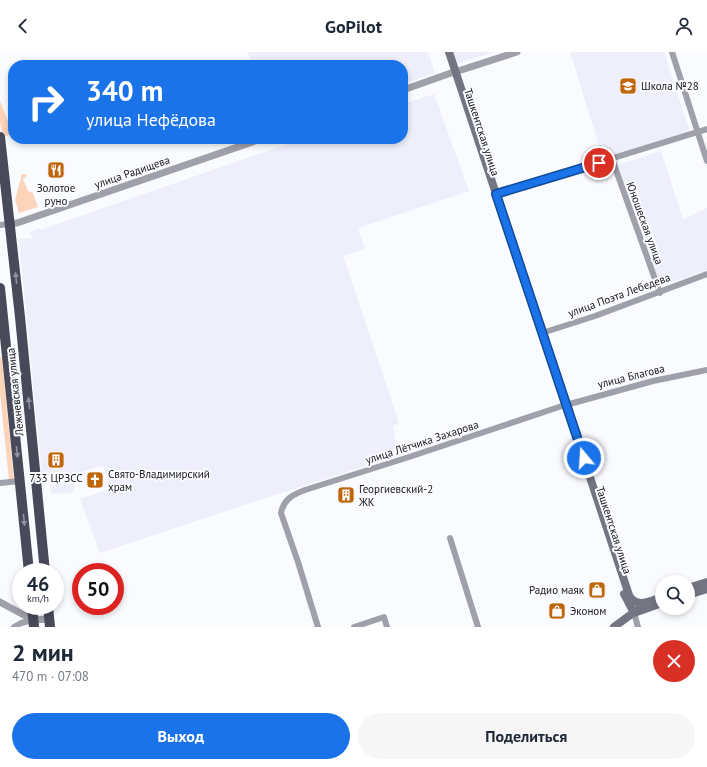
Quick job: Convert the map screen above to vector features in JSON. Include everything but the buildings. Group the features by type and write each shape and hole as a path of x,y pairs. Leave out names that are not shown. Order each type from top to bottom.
{"highway":[{"name":"Лежневская улица","path":"0,137 5,225 44,563"},
{"name":"Лежневская улица","path":"0,288 27,563"}],"main road":[{"name":"Ташкентская улица","path":"444,52 453,73 629,599 640,608"},
{"name":"Ташкентская улица","path":"449,52 453,73"},
{"path":"695,586 707,582"},
{"path":"695,593 707,589"},
{"path":"629,599 640,608"},
{"path":"614,627 640,608 655,600"},
{"path":"640,608 655,605"}],"street":[{"path":"408,88 517,52"},
{"path":"672,52 707,161"},
{"path":"494,195 707,129"},
{"name":"улица Радищева","path":"5,225 17,223 246,144"},
{"name":"Юношеская улица","path":"612,159 660,293"},
{"name":"улица Поэта Лебедева","path":"540,334 660,293 707,274"},
{"name":"улица Благова","path":"564,405 653,381 707,370"},
{"name":"улица Лётчика Захарова","path":"318,627 281,513 282,504 288,497 305,490 409,458 564,405"},
{"path":"0,483 20,481"},
{"path":"450,538 478,627"},
{"path":"0,602 34,624"},
{"name":"Ташкентская улица","path":"638,627 640,608"},
{"path":"354,627 384,617 387,627"},
{"path":"14,627 21,623 50,623"}],"shaded area":[{"path":"248,52 428,52 435,73 408,82 408,60 250,60"},
{"path":"452,52 495,52 456,64"},
{"name":"Школа №28","path":"570,52 664,52 690,132 603,158"},
{"path":"434,94 469,191 358,228 365,249 343,256 399,423 393,426 397,456 100,553 80,499 110,489 104,467 101,466 77,473 73,493 51,494 49,475 42,475 19,239 32,238 30,232 39,228 40,230 288,144 408,144 408,102"},
{"path":"0,101 8,121 8,136 3,137 0,123"},
{"path":"661,151 683,219 707,208 707,270 661,286 617,165"},
{"path":"22,174 27,176 23,179 28,191 33,193 38,207 19,213 15,200"},
{"path":"0,356 2,359 14,480 9,481 0,393"}],"place":[{"name":"Школа №28","path":"628,86"},
{"name":"Золотое руно","path":"56,170"},
{"name":"733 ЦРЗСС","path":"56,460"},
{"name":"Свято-Владимирский храм","path":"95,480"},
{"name":"Георгиевский-2 ЖК","path":"346,495"},
{"name":"Радио маяк","path":"597,590"},
{"name":"Эконом","path":"557,611"}],"route":[{"path":"584,458 496,194 599,163"}]}
